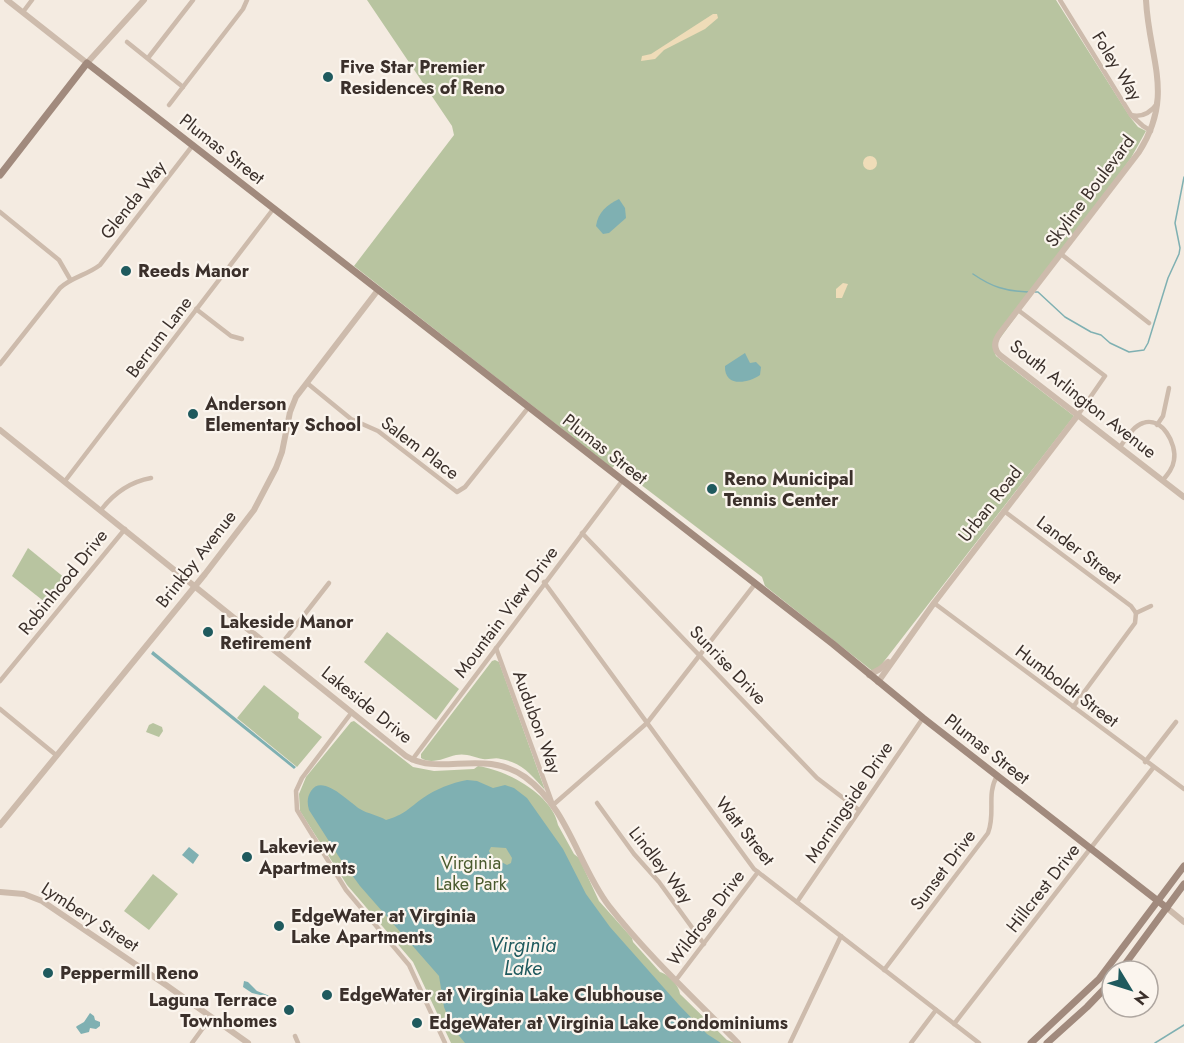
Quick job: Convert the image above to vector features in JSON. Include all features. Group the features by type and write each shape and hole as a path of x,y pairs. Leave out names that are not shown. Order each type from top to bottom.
{"main road":[{"name":"Plumas Street","path":"87,63 1167,908"},
{"path":"0,175 87,63"},
{"path":"1031,1043 1099,979 1184,866"},
{"path":"1129,959 1184,885"},
{"path":"1047,1043 1100,993"}],"street":[{"name":"Plumas Street","path":"7,0 87,63"},
{"path":"23,12 32,0"},
{"path":"87,63 144,0"},
{"path":"148,58 193,0"},
{"path":"169,105 243,9 247,0"},
{"name":"Foley Way","path":"1060,0 1131,115 1151,131"},
{"name":"Skyline Boulevard","path":"995,346 1018,310 1139,152 1151,131 1158,102 1157,72 1146,0"},
{"path":"127,42 183,87"},
{"name":"Foley Way","path":"1131,115 1142,116 1151,111 1158,102"},
{"name":"Glenda Way","path":"70,279 94,270 193,145"},
{"name":"Berrum Lane","path":"65,481 274,208"},
{"path":"0,212 59,260 70,279 60,288 0,364"},
{"path":"1061,254 1149,323"},
{"name":"Brinkby Avenue","path":"0,825 195,586 264,494 282,453 292,404 378,290"},
{"path":"196,309 231,336 243,339"},
{"name":"Urban Road","path":"878,682 899,650 1078,415 1105,376 1018,310"},
{"name":"South Arlington Avenue","path":"995,346 995,350 1000,355 1184,497"},
{"name":"Salem Place","path":"307,383 351,419 378,431 457,492 465,487 528,408"},
{"path":"1157,425 1163,416 1169,388"},
{"path":"1120,447 1139,425 1148,422 1168,433 1174,454 1172,466 1163,480"},
{"path":"0,440 2,432"},
{"name":"Lakeside Drive","path":"2,432 412,760 430,764 472,762 503,766 530,781 553,805 604,899 676,980 738,1043"},
{"path":"101,510 117,492 132,483 150,478"},
{"name":"Mountain View Drive","path":"412,760 622,481"},
{"name":"Lander Street","path":"1004,511 1131,606 1136,613"},
{"name":"Robinhood Drive","path":"0,681 125,529"},
{"name":"Sunrise Drive","path":"582,533 817,777 860,810"},
{"name":"Watt Street","path":"544,582 754,869 979,1043"},
{"path":"276,651 329,583"},
{"path":"553,805 647,723 755,584"},
{"name":"Humboldt Street","path":"934,603 1184,789"},
{"path":"1072,707 1135,623 1136,613 1151,606"},
{"name":"Audubon Way","path":"496,648 553,805"},
{"name":"Urban Road","path":"869,675 883,668 899,650"},
{"path":"0,710 56,755"},
{"path":"352,712 302,778 296,791 297,810 351,896 400,951 409,965 446,1043"},
{"name":"Morningside Drive","path":"797,902 923,718"},
{"path":"1145,762 1176,722"},
{"name":"Hillcrest Drive","path":"954,1024 1153,768"},
{"name":"Sunset Drive","path":"884,970 988,833 992,819 991,790 997,776"},
{"name":"Lindley Way","path":"597,803 704,944"},
{"name":"Wildrose Drive","path":"676,980 758,872"},
{"name":"Lymbery Street","path":"0,892 24,894 42,901 248,1043"},
{"name":"Plumas Street","path":"1167,908 1184,922"},
{"path":"790,1043 841,936"},
{"path":"911,1043 936,1010"},
{"path":"192,1043 211,1017"},
{"path":"291,1043 295,1036 298,1043"}],"green space":[{"path":"367,0 1056,0 1130,117 1138,127 1146,131 1131,158 993,348 996,356 1074,416 875,673 765,586 762,577 615,465 612,468 354,266 454,135 452,126"},
{"path":"28,548 71,583 51,607 12,576"},
{"path":"387,632 459,689 436,720 364,662"},
{"path":"495,660 499,662 545,790 526,770 509,761 496,758 483,759 463,754 434,761 421,758 421,754"},
{"path":"264,685 299,713 298,718 322,737 297,767 237,718"},
{"name":"Virginia Lake","path":"354,721 413,767 434,771 474,769 478,766 489,768 514,778 537,794 554,814 574,854 579,858 599,901 660,972 673,980 680,994 727,1040 735,1043 451,1043 413,962 347,885 300,811 299,794 306,777"},
{"path":"153,723 162,727 163,731 159,737 146,732 149,725"},
{"path":"153,874 178,894 149,930 124,911"}],"sand":[{"path":"713,14 717,14 718,18 705,29 664,50 655,59 641,61 642,56 651,54"},
{"path":"867,156 873,156 877,163 873,170 867,170 863,166 863,160"},
{"path":"843,283 848,284 842,298 836,298 836,289"}],"water":[{"path":"619,199 625,208 626,218 609,233 603,234 596,226 599,217 607,206"},
{"path":"745,353 750,363 756,362 761,367 760,375 743,382 728,378 725,366"},
{"path":"153,651 296,767 294,769 151,654"},
{"name":"Virginia Lake","path":"461,781 477,781 493,788 505,785 514,788 527,798 563,849 586,894 610,927 679,1005 707,1034 721,1043 465,1043 456,1032 444,1007 439,976 360,886 309,810 308,802 311,791 316,786 322,785 336,791 363,811 386,820 402,813 433,792","holes":["491,847 506,848 512,858 511,863 507,865 492,857 489,851"]},
{"path":"189,847 199,855 193,864 182,855"},
{"path":"244,981 257,991 280,1000 252,993 243,987"},
{"path":"90,1013 95,1020 100,1022 100,1026 96,1029 90,1028 89,1032 81,1034 76,1027 84,1022"}],"waterway":[{"path":"1035,292 1038,292 1065,317 1101,335 1110,343 1129,352 1144,350 1168,278 1179,254 1175,223 1184,177"},
{"path":"973,274 999,288 1028,292"},
{"path":"1155,1043 1184,1025"}],"place":[{"name":"Five Star Premier Residences of Reno","path":"328,77"},
{"name":"Reeds Manor","path":"126,271"},
{"name":"Anderson Elementary School","path":"193,414"},
{"name":"Reno Municipal Tennis Center","path":"712,489"},
{"name":"Lakeside Manor Retirement","path":"208,632"},
{"name":"Lakeview Apartments","path":"247,857"},
{"name":"EdgeWater at Virginia Lake Apartments","path":"279,926"},
{"name":"Peppermill Reno","path":"48,973"},
{"name":"EdgeWater at Virginia Lake Clubhouse","path":"327,995"},
{"name":"Laguna Terrace Townhomes","path":"289,1010"},
{"name":"EdgeWater at Virginia Lake Condominiums","path":"417,1023"}],"park label":[{"name":"Virginia Lake Park","path":"471,873"}]}
